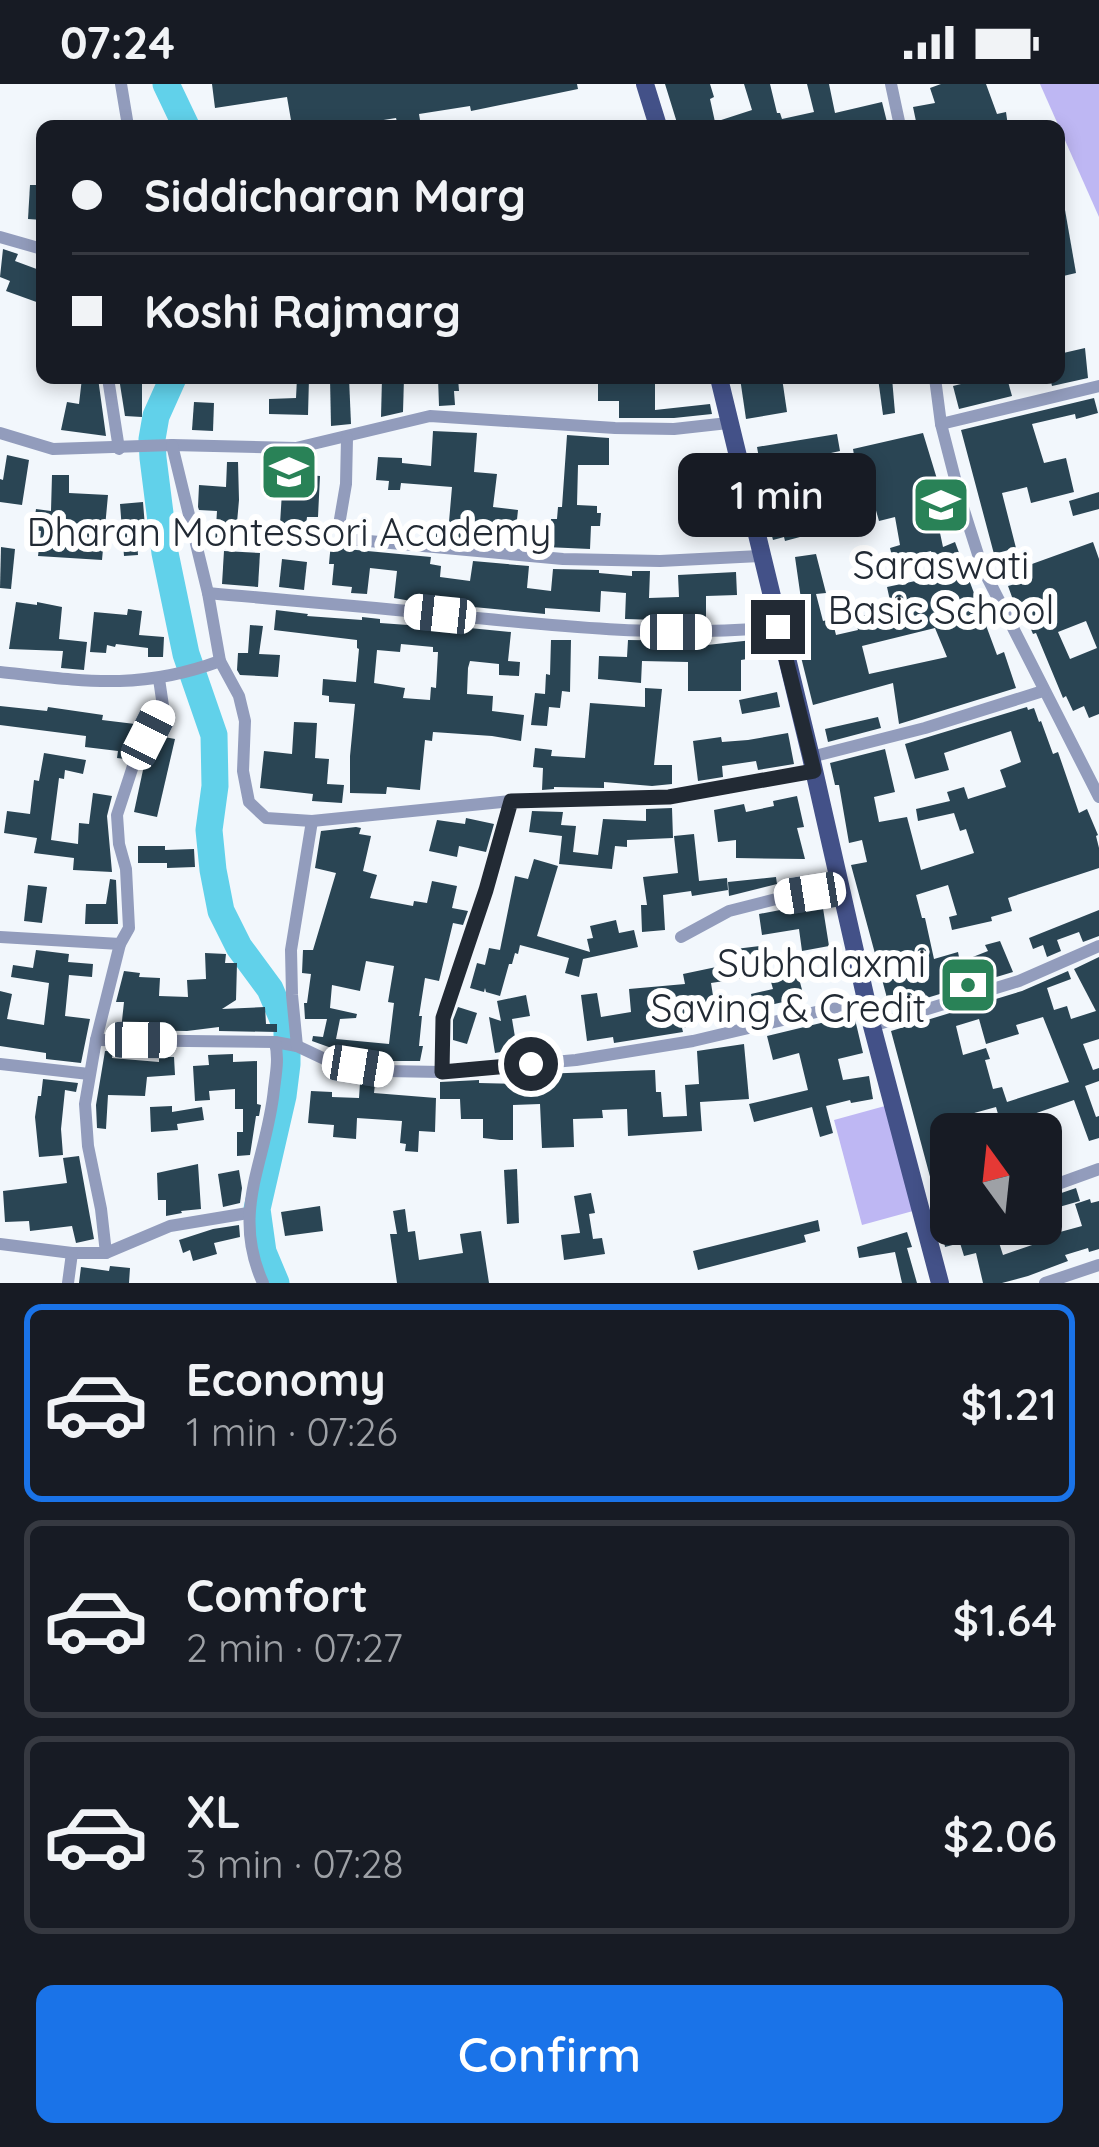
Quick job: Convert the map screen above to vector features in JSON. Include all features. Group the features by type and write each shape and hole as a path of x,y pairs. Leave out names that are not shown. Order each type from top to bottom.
{"main road":[{"path":"645,84 656,120"},
{"path":"720,384 872,1026 940,1283"}],"street":[{"path":"121,84 127,120"},
{"path":"892,84 899,120"},
{"path":"0,237 36,247"},
{"path":"109,384 119,449"},
{"path":"936,384 959,498 982,567 1099,797"},
{"path":"941,424 1099,386"},
{"path":"0,433 53,449 296,448 430,416 615,428 674,429 728,423"},
{"path":"347,438 339,525 347,539 563,560 760,556"},
{"path":"167,446 208,593 220,661 239,696 249,802 266,818 312,820 511,801 669,797 813,764 1043,691"},
{"path":"208,593 635,632 717,633 778,627"},
{"path":"0,672 104,683 159,679 220,661"},
{"path":"106,1253 85,1104 120,944 129,928 117,814 133,766 163,706 159,679"},
{"path":"442,1072 443,1018 511,801"},
{"path":"297,1046 291,950 312,820"},
{"path":"682,937 729,911 841,888"},
{"path":"0,937 120,944"},
{"path":"872,1026 1019,981 1099,946"},
{"path":"96,1040 279,1043 331,1062 385,1071 442,1072 576,1060 693,1041 867,1000"},
{"path":"263,1283 249,1242 248,1213 272,1112 279,1043"},
{"path":"0,1064 89,1074"},
{"path":"1062,1182 1099,1169"},
{"path":"0,1244 106,1253 170,1226 248,1213"},
{"path":"68,1283 72,1253"},
{"path":"1045,1283 1099,1264"}],"shaded area":[{"path":"1040,84 1099,84 1099,217 1065,140 1065,120 1056,120"},
{"path":"885,1106 913,1211 862,1225 834,1120"}],"building":[{"path":"212,84 577,84 578,89 471,111 470,106 419,114 420,120 291,120 287,97 215,108"},
{"path":"665,84 710,84 715,120 676,120"},
{"path":"744,84 770,84 782,119 814,112 807,84 829,84 835,113 882,102 886,120 721,120 752,110"},
{"path":"986,84 997,114 1006,112 1007,120 916,120 913,107 935,103 930,88"},
{"path":"30,185 36,185 36,220 28,219"},
{"path":"1065,210 1076,273 1065,276"},
{"path":"3,249 18,254 15,261 36,269 36,302 6,291 10,281 0,277"},
{"path":"1085,348 1088,378 1065,383 1065,353"},
{"path":"81,384 99,384 106,436 61,430 67,402 79,404"},
{"path":"120,384 142,384 142,417 125,416"},
{"path":"297,384 309,384 308,415 269,414 269,399 296,398"},
{"path":"330,384 349,384 351,424 331,426"},
{"path":"382,384 404,384 403,412 381,417"},
{"path":"438,384 458,384 455,405 439,406"},
{"path":"598,384 655,384 655,410 710,404 712,414 619,418 619,401 598,401"},
{"path":"741,384 783,384 787,412 746,419"},
{"path":"879,384 893,384 895,413 883,415"},
{"path":"1009,384 1012,396 959,409 953,386"},
{"path":"1094,398 1098,413 1032,424 1044,463 1066,458 1074,492 1031,503 1027,487 1002,493 1016,548 994,554 961,430"},
{"path":"194,402 214,403 213,431 192,430"},
{"path":"433,431 477,433 474,472 497,474 493,507 518,510 516,529 482,526 480,541 436,537 437,521 449,522 452,487 401,483 400,490 388,490 389,481 376,480 378,457 431,466"},
{"path":"923,433 937,479 929,481 943,547 955,542 997,655 1004,652 1016,688 899,724 893,683 813,705 794,629 791,602 801,599 795,557 816,554 826,593 816,594 823,621 832,619 836,635 858,630 854,616 893,614 887,587 939,576 931,551 893,560 890,548 900,545 895,517 879,521 873,500 821,515 826,530 773,540 759,485 757,447 837,434 840,451 813,457 818,489 858,479 853,449","holes":["935,628 947,657 869,674 862,646"]},
{"path":"567,435 609,438 609,465 578,465 577,505 597,506 601,513 600,526 591,526 590,549 546,547 551,519 557,519 558,507 562,507"},
{"path":"7,455 29,460 22,505 0,502"},
{"path":"284,459 295,459 295,474 320,476 318,517 307,517 306,525 280,524 282,492 261,490 262,468 284,469"},
{"path":"227,462 238,462 235,545 215,543 217,511 198,507 199,485 226,487"},
{"path":"718,474 718,493 707,493 706,528 688,530 687,520 681,520 680,475"},
{"path":"52,475 69,475 69,493 108,495 102,560 38,556 41,531 33,530 36,509 51,511"},
{"path":"1099,492 1099,509 1073,516 1069,501"},
{"path":"143,502 145,527 136,528 138,555 124,556 120,504"},
{"path":"331,542 346,549 431,557 430,564 441,566 440,577 470,581 473,561 529,566 527,588 551,591 553,569 632,576 632,571 650,571 649,598 679,597 678,575 736,572 737,595 706,596 706,620 693,621 625,619 626,593 601,591 600,612 545,608 545,614 411,601 394,598 397,571 370,568 367,594 332,585"},
{"path":"1093,542 1099,559 1099,714 1089,718 1084,706 1073,711 1063,698 1036,633 1021,606 1016,608 1008,586 1015,584 1010,572","holes":["1086,621 1097,648 1070,659 1058,632"]},
{"path":"1,547 15,549 11,589 0,588"},
{"path":"224,551 260,553 258,587 222,584"},
{"path":"282,559 307,562 304,590 279,587"},
{"path":"16,602 62,607 59,639 87,642 84,670 61,668 63,651 9,649"},
{"path":"128,609 142,611 139,635 164,637 163,657 148,657 148,648 116,644 107,645 106,653 90,652 94,612 127,615"},
{"path":"276,610 511,632 508,661 520,662 519,676 499,675 499,664 470,661 467,694 493,696 492,711 524,715 521,741 433,732 432,741 425,740 420,790 387,787 386,794 350,793 355,704 329,702 329,696 322,695 323,679 356,682 357,640 274,630","holes":["401,644 433,647 438,652 436,688 431,687 430,700 403,698 405,688 374,683 377,650 400,652"]},
{"path":"250,625 263,626 259,654 280,655 278,677 240,675 237,670 238,653 248,653"},
{"path":"762,639 765,656 741,660 741,691 688,691 688,662 642,661 641,683 598,679 599,656 627,657 628,640 707,641 707,645"},
{"path":"551,640 571,640 570,692 562,691 560,708 549,707 547,726 531,725 535,693 545,694 546,674 550,675"},
{"path":"645,688 662,689 654,765 672,765 672,784 604,782 604,788 542,790 543,768 533,767 535,748 552,750 551,756 585,758 590,703 645,707"},
{"path":"777,692 780,707 742,714 739,700"},
{"path":"0,706 103,715 102,720 135,724 133,743 125,759 117,758 118,751 85,747 86,736 0,725"},
{"path":"1034,708 1053,754 1058,752 1079,813 1087,809 1098,835 1099,868 1008,898 1012,911 952,930 949,917 957,915 948,885 916,895 934,959 958,952 960,962 1000,941 1013,972 890,1009 851,865 867,862 862,840 849,843 839,785 835,785 830,763 885,749 895,792 874,797 879,822 907,817 921,870 974,853 954,813 918,821 916,809 950,801 947,792 964,787 968,799 1006,787 1000,770 1021,762 1011,731 944,753 949,770 915,779 905,744"},
{"path":"878,717 881,728 828,742 825,729"},
{"path":"294,722 317,723 315,758 329,759 327,784 344,785 342,803 312,801 313,794 260,788 264,751 292,754"},
{"path":"788,733 794,764 758,770 756,761 722,766 723,777 698,781 693,741 748,740"},
{"path":"159,736 175,739 157,817 134,812 143,770"},
{"path":"44,753 86,760 83,774 65,770 64,779 59,778 51,840 78,844 79,823 89,824 93,793 112,796 107,816 112,872 73,870 74,858 34,853 37,838 4,833 7,811 30,814 34,780 39,781"},
{"path":"797,796 804,827 797,828 805,859 736,858 736,840 718,842 714,810 744,804 746,812"},
{"path":"672,808 673,838 627,840 627,847 615,846 612,869 559,864 562,836 529,832 532,811 563,812 561,825 576,826 573,852 598,855 603,819 646,821 646,809"},
{"path":"466,818 494,824 486,852 459,846 457,857 429,851 437,820 465,824"},
{"path":"356,827 361,828 359,834 371,836 363,871 377,875 370,898 413,906 414,901 427,903 432,881 457,886 452,908 468,911 463,925 453,923 439,981 425,978 419,1016 420,1061 386,1061 336,1052 312,1041 313,1036 323,1037 327,1019 305,1019 311,974 302,973 303,950 313,950 336,873 315,868 321,831","holes":["366,961 394,966 388,1002 394,1003 389,1044 336,1039 340,1019 357,1014 330,1008 332,985 360,991"]},
{"path":"694,834 699,881 727,878 728,890 663,895 665,930 642,932 641,905 647,905 643,877 678,873 674,836"},
{"path":"138,846 194,849 195,867 138,863"},
{"path":"534,859 558,866 537,936 590,952 590,926 616,920 619,933 634,930 638,947 583,959 579,977 565,973 569,958 520,945 500,996 485,988 484,992 470,988 477,963 485,965 489,948 500,950 515,876 528,879"},
{"path":"776,877 777,884 729,896 728,882"},
{"path":"110,879 116,880 118,924 85,924 86,904 106,904"},
{"path":"28,885 47,887 42,923 24,921"},
{"path":"822,902 829,946 802,951 799,929 762,935 759,914"},
{"path":"1099,910 1099,936 1083,942 1079,932 1057,940 1061,951 1047,957 1043,945 1033,949 1029,938"},
{"path":"768,945 770,959 742,963 744,978 711,983 714,1002 684,1006 683,1032 614,1043 613,1037 587,1041 581,995 597,993 601,1017 631,1012 629,989 685,984 683,974 721,966 719,951"},
{"path":"36,950 69,954 68,962 93,964 92,977 69,975 65,1016 90,1019 81,1063 0,1046 0,991 12,994 7,1019 44,1025 49,983 11,977 13,965 33,968"},
{"path":"205,953 226,954 225,963 237,963 236,1000 222,1009 265,1007 266,1024 277,1024 277,1032 219,1031 219,1027 121,1030 124,1002 116,1002 124,971 160,978 159,996 188,997 187,980 206,979"},
{"path":"1099,957 1099,1039 1083,1044 1093,1070 1099,1068 1099,1081 1085,1086 1099,1116 1099,1138 1089,1141 1074,1100 1037,1113 998,1113 996,1107 974,1113 930,1113 930,1177 891,1031 1022,991 1068,971 1071,979 1047,988 1054,1010 1067,1006 1071,1019 1096,1011 1074,969","holes":["1043,1017 1069,1082 1007,1102 1002,1087 993,1089 986,1048 963,1055 956,1026 979,1019 986,1044 1019,1034 1016,1025"]},
{"path":"798,975 804,997 754,1009 751,994 773,989 771,982"},
{"path":"526,995 530,1016 512,1019 517,1049 495,1053 489,1017 501,1021 497,1001"},
{"path":"458,1007 477,1013 467,1044 453,1040"},
{"path":"854,1015 863,1053 838,1059 843,1080 869,1076 873,1099 826,1106 833,1133 820,1137 812,1107 754,1122 749,1104 808,1090 799,1053 773,1060 767,1036"},
{"path":"744,1044 749,1099 700,1102 702,1131 628,1136 627,1109 602,1110 603,1118 573,1119 574,1147 542,1148 540,1104 513,1105 513,1140 500,1140 483,1138 483,1119 461,1119 460,1099 440,1099 440,1082 517,1084 517,1079 539,1078 538,1074 655,1070 663,1117 687,1116 685,1085 699,1084 697,1051"},
{"path":"105,1051 113,1051 112,1058 159,1062 159,1057 174,1057 175,1075 147,1077 145,1096 108,1095 106,1129 97,1128 96,1105"},
{"path":"233,1054 233,1062 257,1061 257,1104 261,1105 250,1155 237,1156 243,1109 235,1109 235,1089 209,1091 210,1100 195,1101 193,1066 209,1065 208,1055"},
{"path":"43,1079 78,1083 76,1092 65,1090 63,1155 39,1157 35,1117"},
{"path":"360,1083 375,1084 374,1093 436,1098 435,1132 419,1131 418,1152 405,1151 406,1144 400,1143 402,1121 357,1118 356,1139 333,1137 334,1125 308,1123 311,1091 359,1098"},
{"path":"172,1106 172,1112 202,1107 204,1120 177,1124 178,1130 151,1132 150,1107"},
{"path":"79,1156 94,1239 76,1243 72,1226 30,1231 29,1221 5,1222 3,1191 67,1183 63,1158"},
{"path":"198,1164 201,1209 166,1216 166,1200 158,1200 157,1173"},
{"path":"517,1169 519,1223 507,1224 504,1170"},
{"path":"239,1170 240,1203 223,1207 218,1174"},
{"path":"1076,1188 1080,1201 1062,1206 1062,1193"},
{"path":"591,1193 593,1239 602,1238 605,1254 564,1260 561,1235 580,1233 574,1196"},
{"path":"1099,1201 1099,1249 1065,1255 1068,1261 1028,1276 983,1283 976,1253 964,1256 961,1245 1000,1245 1003,1255 1032,1245 1062,1245 1062,1231 1082,1226 1075,1204"},
{"path":"320,1206 323,1231 285,1236 281,1212"},
{"path":"405,1209 408,1232 415,1231 419,1260 463,1253 460,1234 481,1231 489,1283 397,1283 390,1234 397,1234 393,1211"},
{"path":"818,1220 820,1231 804,1235 806,1242 698,1270 693,1251"},
{"path":"239,1225 240,1237 214,1243 217,1254 193,1261 190,1250 183,1253 179,1240"},
{"path":"907,1232 917,1283 902,1283 895,1252 859,1258 857,1247"},
{"path":"110,1266 130,1268 129,1283 79,1283 81,1267 109,1271"}],"waterway":[{"path":"166,84 183,120"},
{"path":"170,384 156,416 153,458 165,553 186,654 214,735 215,786 209,830 213,870 221,911 239,947 270,989 287,1029 283,1096 257,1209 263,1252 276,1283"}],"place":[{"name":"Dharan Montessori Academy","path":"289,472"},
{"name":"Saraswati Basic School","path":"941,505"},
{"name":"Subhalaxmi Saving & Credit","path":"968,985"}],"route":[{"path":"531,1064 442,1072 443,1018 511,801 669,797 814,771 778,627"}]}
